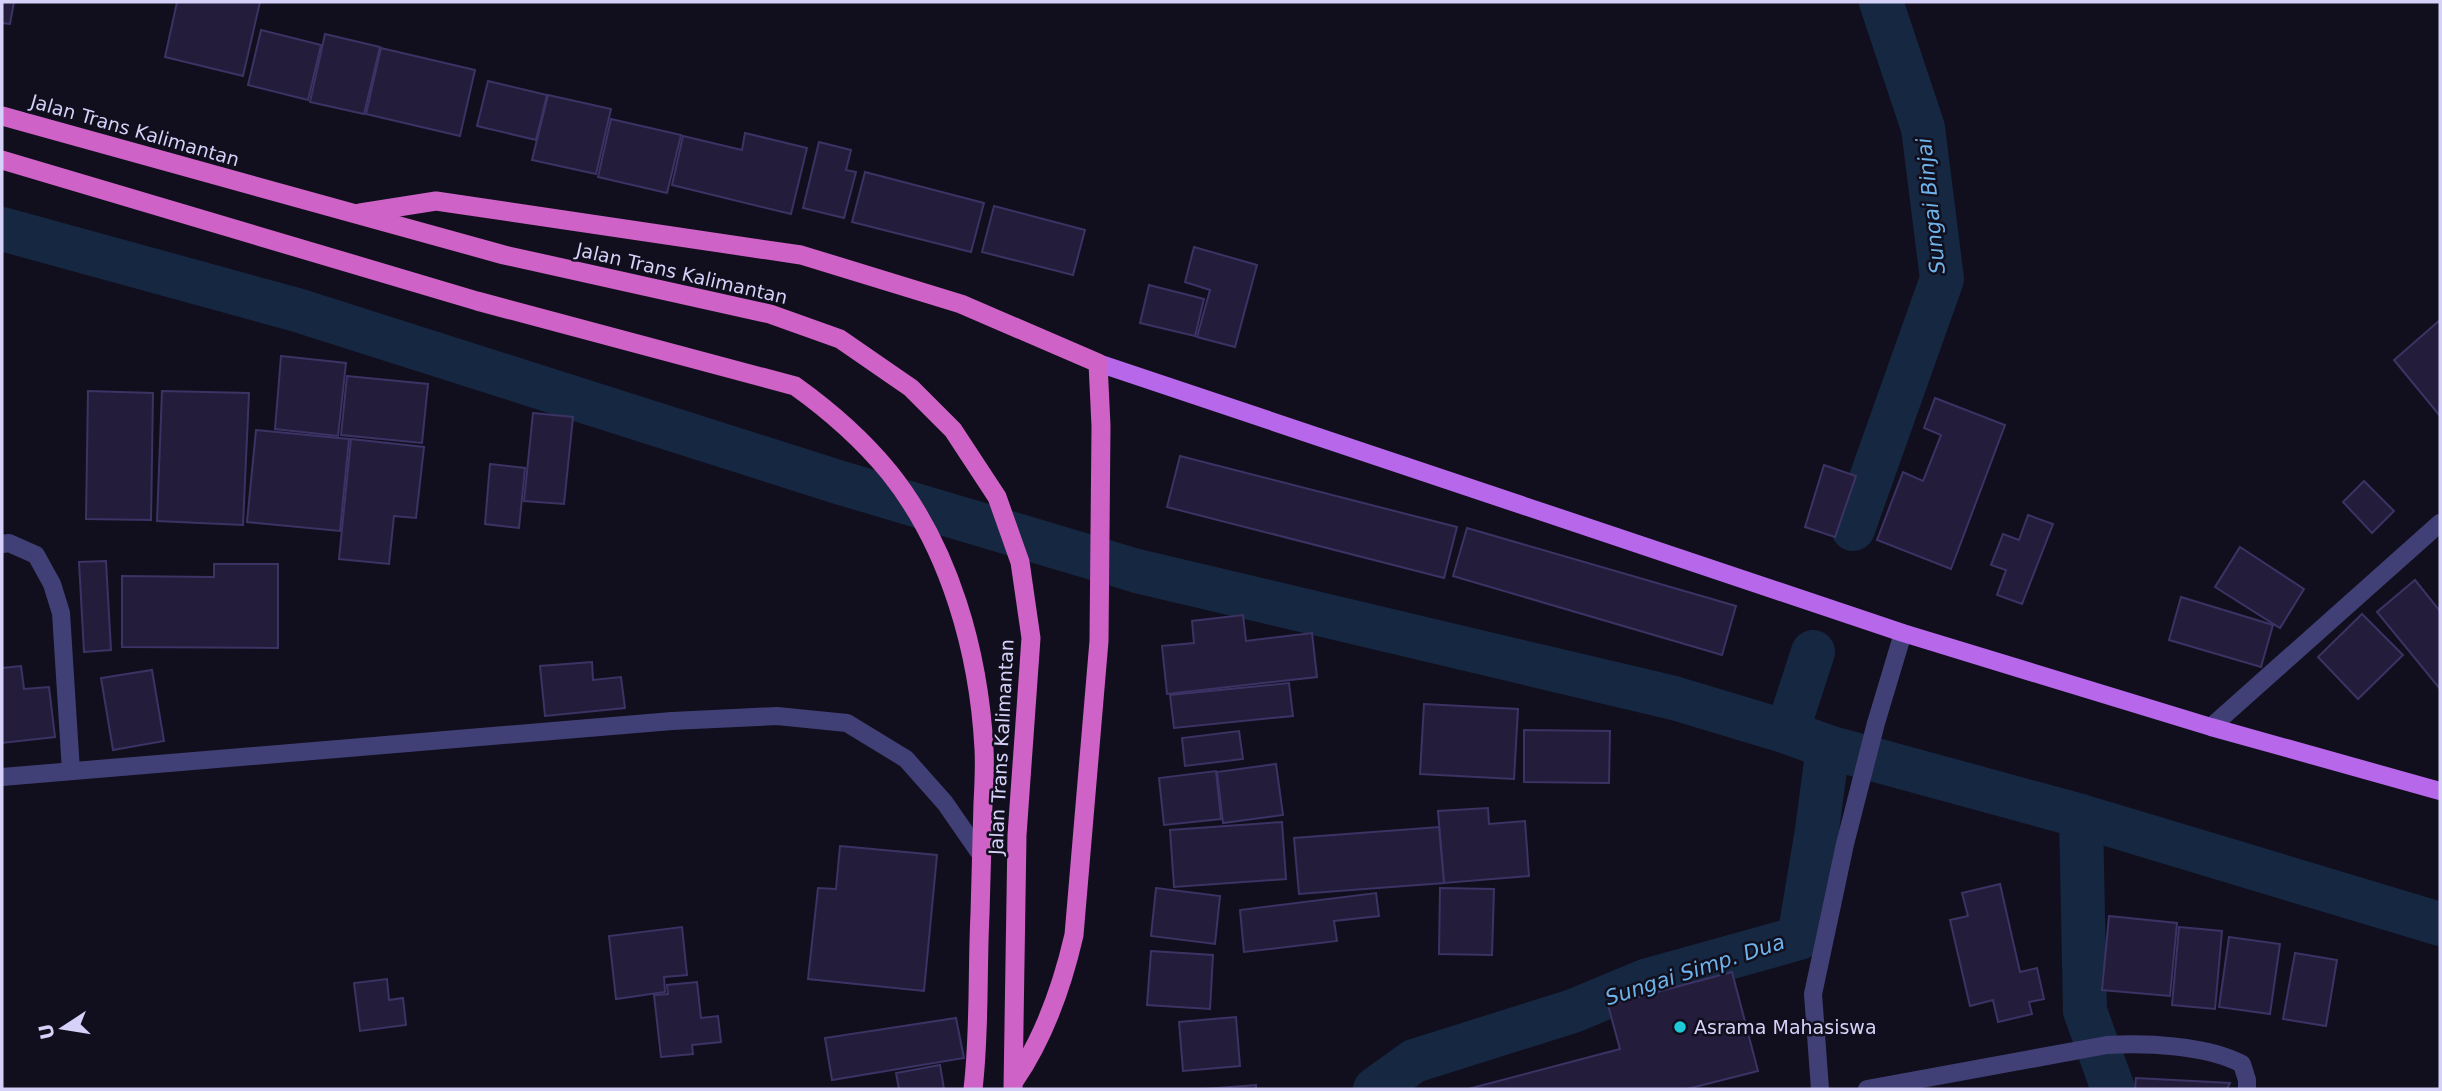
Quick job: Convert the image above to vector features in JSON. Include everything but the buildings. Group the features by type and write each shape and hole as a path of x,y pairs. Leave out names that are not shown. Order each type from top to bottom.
{"highway":[{"name":"Jalan Trans Kalimantan","path":"2,116 504,255 770,314 840,340 911,388 953,430 997,497 1020,562 1031,638 1017,835 1014,1085"},
{"name":"Jalan Trans Kalimantan","path":"2,159 477,301 795,386 828,410 858,438 890,474 916,513 938,554 956,599 979,700 984,751 977,968 978,1024 973,1089"},
{"path":"352,214 436,201 801,255 961,304 1098,363 1101,426 1099,641 1074,935 1065,973 1045,1027 1014,1085"}],"main road":[{"path":"1098,363 1903,633 2211,727 2440,791"}],"street":[{"path":"2211,727 2440,523"},
{"path":"2,544 9,543 36,555 52,583 61,613 71,771"},
{"path":"1820,1089 1813,994 1845,844 1875,723 1903,633"},
{"path":"2,776 672,721 789,717 847,723 906,759 945,803 981,855"},
{"path":"1867,1089 2098,1046 2144,1043 2225,1055 2242,1064 2247,1089"}],"waterway":[{"name":"Sungai Binjai","path":"1853,529 1942,279 1923,128 1881,2"},
{"path":"2,229 297,310 838,482 1137,571 1674,698 1828,747 2081,816 2440,924"},
{"name":"Sungai Binjai","path":"1787,732 1813,652"},
{"name":"Sungai Simp. Dua","path":"1375,1089 1414,1061 1573,1011 1645,981 1799,938 1828,747"},
{"path":"2081,816 2085,1011 2113,1089"}],"place":[{"name":"Asrama Mahasiswa","path":"1680,1027"}]}
